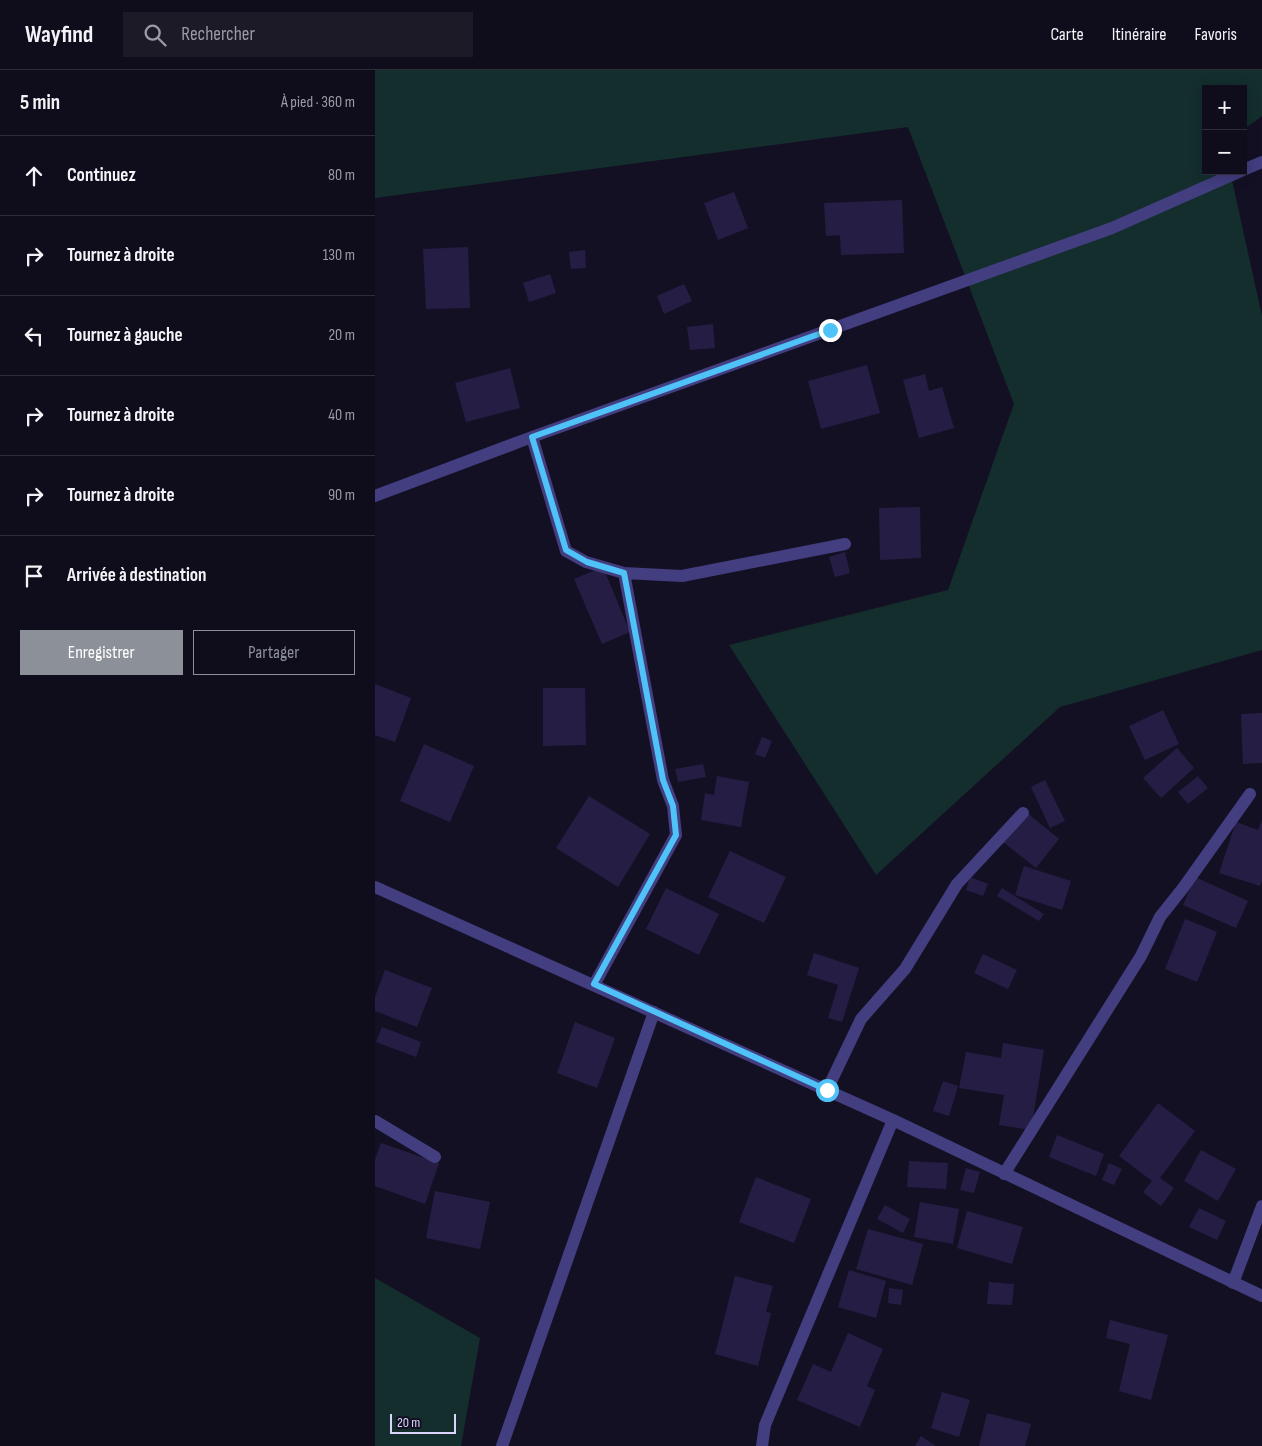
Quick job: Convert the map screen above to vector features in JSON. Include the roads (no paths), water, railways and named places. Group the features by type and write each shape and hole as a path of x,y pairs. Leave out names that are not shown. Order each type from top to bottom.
{"street":[{"path":"1247,169 1262,162"},
{"path":"375,496 532,437 1112,228 1233,175"},
{"path":"532,437 566,550 587,562 624,573 682,576 845,544"},
{"path":"594,984 676,835 673,806 663,780 624,573"},
{"path":"1004,1174 1141,956 1160,917 1250,794"},
{"path":"827,1090 861,1019 905,969 957,884 1023,813"},
{"path":"375,887 893,1120 1262,1296"},
{"path":"502,1446 654,1012"},
{"path":"762,1446 765,1425 893,1120"},
{"path":"375,1122 435,1157"},
{"path":"1233,1283 1262,1206"}]}
